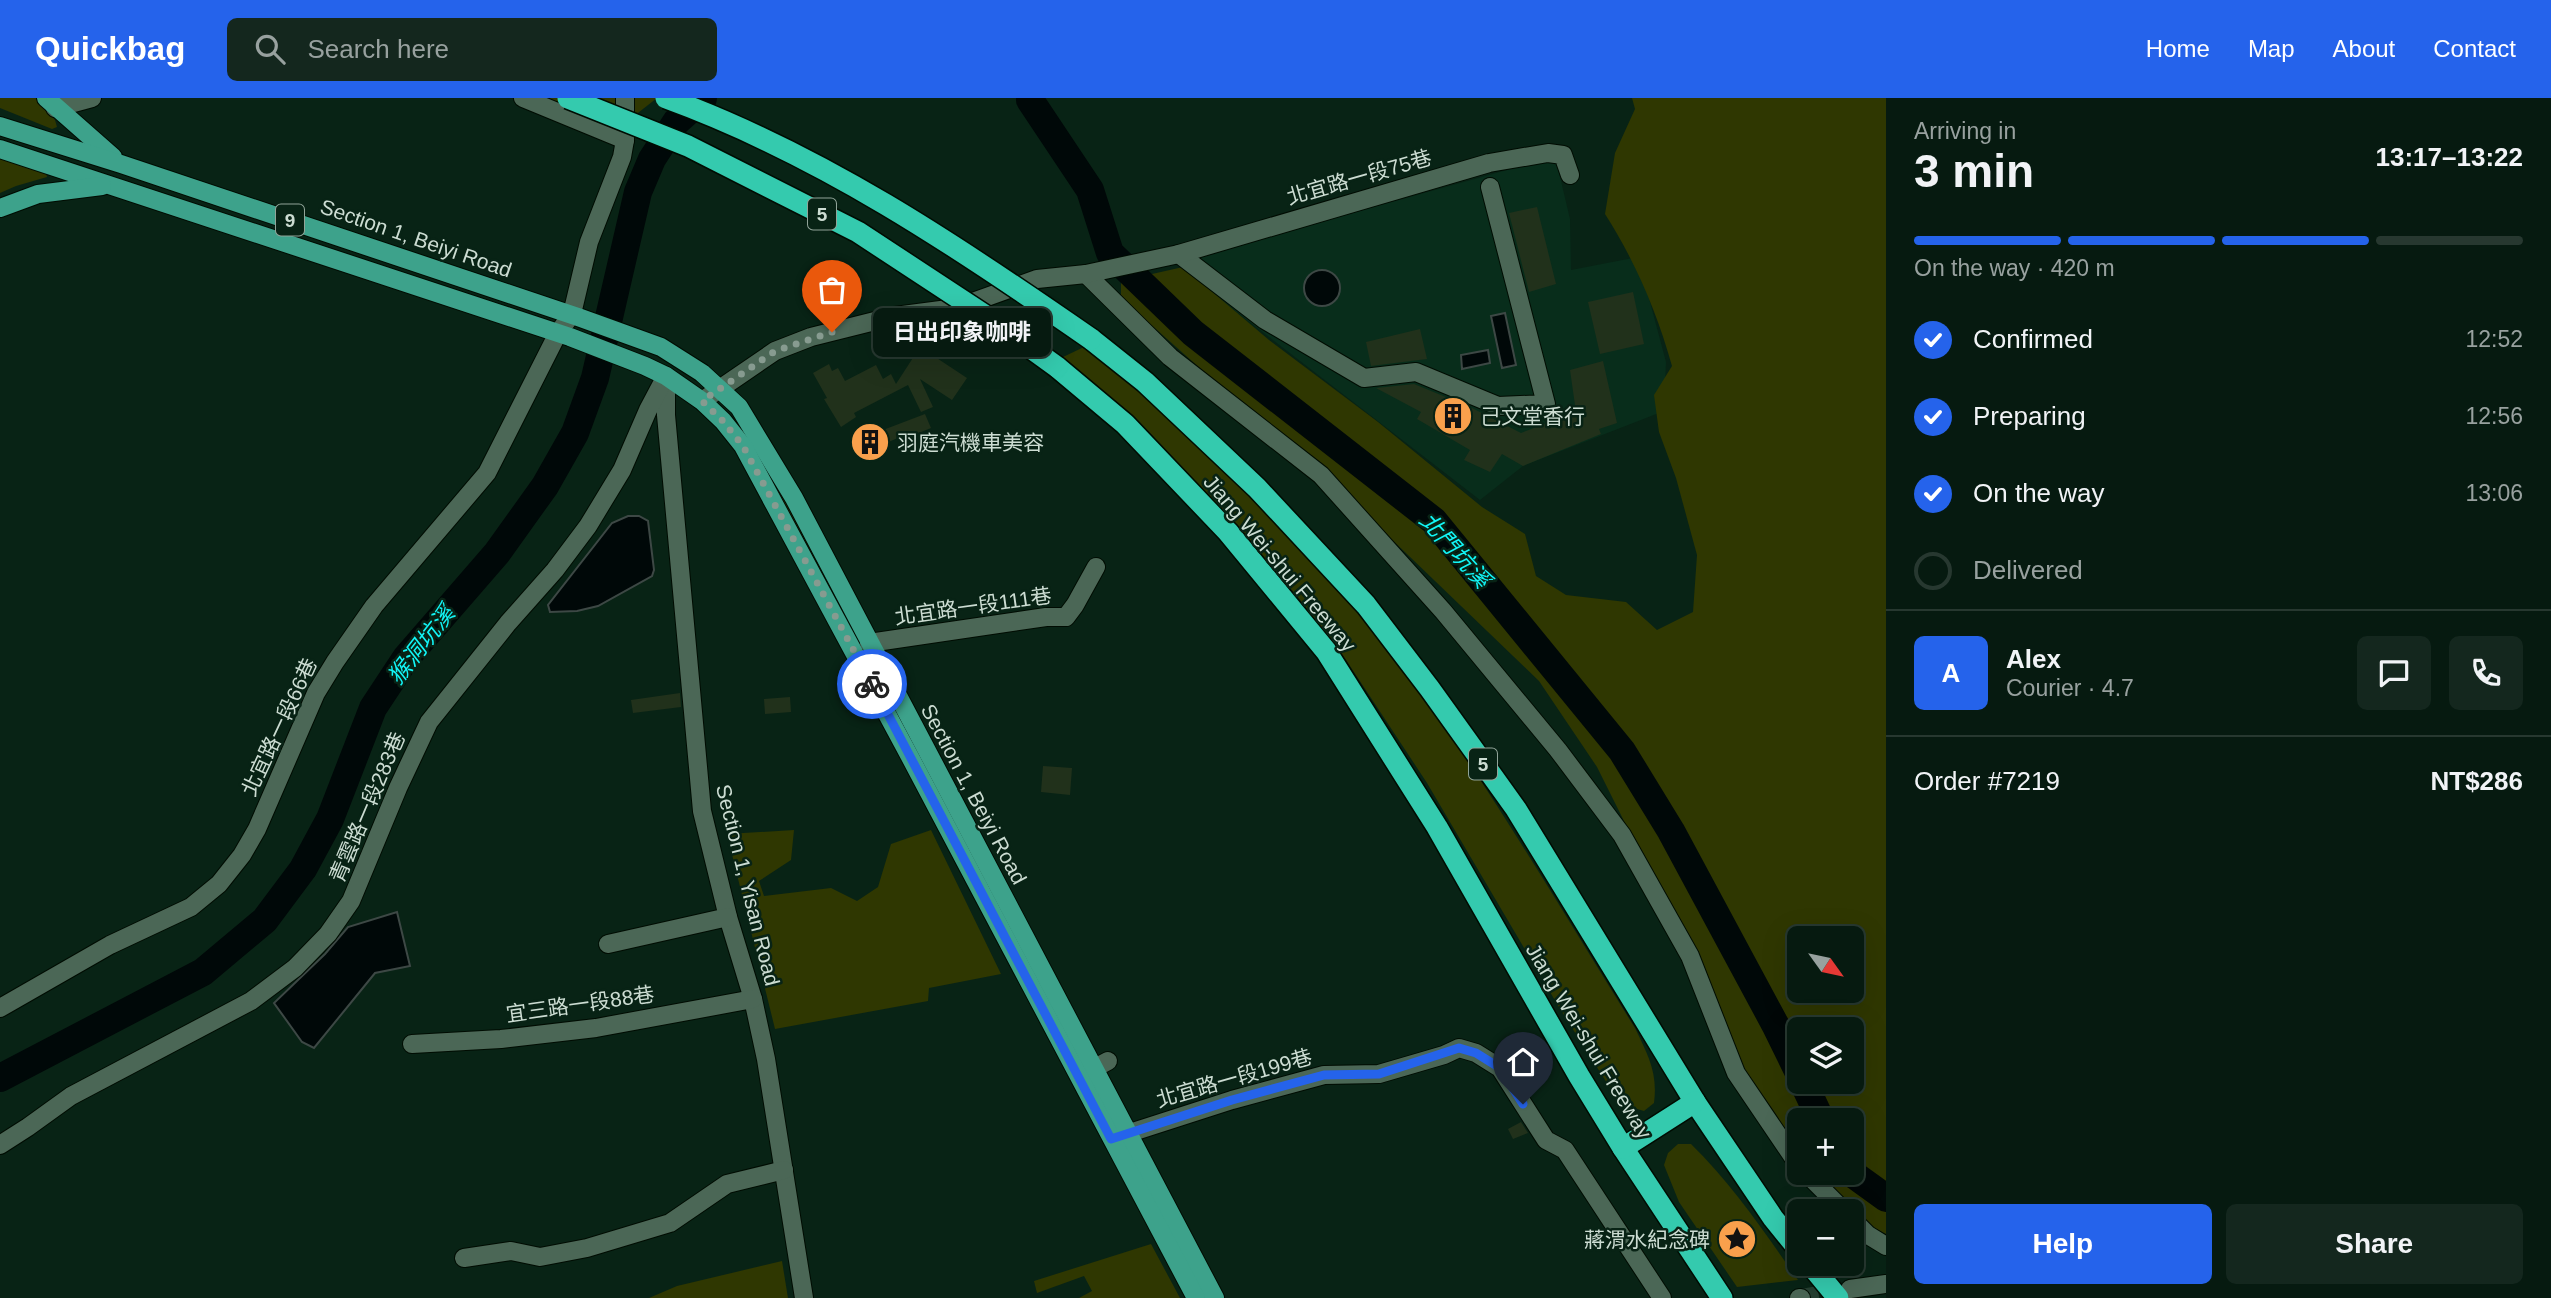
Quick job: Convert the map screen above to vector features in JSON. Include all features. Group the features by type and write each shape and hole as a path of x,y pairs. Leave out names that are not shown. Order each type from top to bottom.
{"highway":[{"name":"Jiang Wei-shui Freeway","path":"568,98 688,146 858,232 992,320 1056,367 1125,424 1227,532 1326,651 1437,827 1623,1148 1722,1298"},
{"name":"Jiang Wei-shui Freeway","path":"666,98 710,114 872,194 1008,281 1091,339 1145,382 1257,488 1366,605 1516,809 1695,1102 1787,1235"},
{"path":"1623,1148 1695,1102"},
{"path":"1824,1276 1844,1294"}],"main road":[{"path":"51,103 121,163"},
{"name":"Section 1, Beiyi Road","path":"0,126 121,163 575,316 677,356 720,388 744,413 794,498 869,643 1100,1065 1119,1136 1196,1298"},
{"name":"9","path":"0,149 564,335"},
{"path":"0,208 37,194 109,186"},
{"name":"Section 1, Beiyi Road","path":"564,335 666,376 702,401 743,446 1119,1136 1215,1298"}],"street":[{"path":"51,103 92,98"},
{"path":"523,98 625,140"},
{"path":"575,316 589,242 622,157 625,140 625,98"},
{"name":"北宜路一段75巷","path":"1086,274 1179,254 1489,163 1556,154 1563,155 1570,174"},
{"path":"1179,254 1265,320 1363,378 1416,372 1498,406 1546,404 1490,187"},
{"path":"702,401 775,351 811,337 895,316 956,308 1037,279 1086,274 1170,357 1321,475 1443,611 1558,750 1622,835 1690,956 1736,1073 1787,1148"},
{"name":"北宜路一段66巷","path":"0,1008 110,945 191,907 219,884 242,855 257,829 316,693 335,662 374,606 487,473 575,316"},
{"name":"Section 1, Yisan Road","path":"677,356 666,376 666,415 702,811 728,917 753,999 766,1059 804,1298"},
{"name":"青雲路一段283巷","path":"0,1144 28,1128 71,1096 251,1001 295,968 328,934 351,901 429,722 588,527 622,470 666,376"},
{"name":"北宜路一段111巷","path":"869,643 1046,617 1066,617 1096,567"},
{"path":"608,944 728,917"},
{"name":"宜三路一段88巷","path":"412,1044 501,1039 596,1028 753,999"},
{"name":"北宜路一段199巷","path":"1119,1136 1232,1100 1324,1075 1379,1074 1459,1048 1476,1053 1500,1068 1546,1140 1565,1150 1662,1298"},
{"path":"464,1258 511,1251 540,1256 587,1248 670,1223 727,1184 784,1170"},
{"path":"1818,1185 1832,1199"},
{"path":"1864,1231 1886,1246"},
{"path":"1844,1294 1886,1283"}],"shaded area":[{"path":"0,98 36,98 55,120 57,127 52,129 0,108"},
{"path":"548,98 657,98 620,127"},
{"path":"1632,98 1886,98 1886,1234 1864,1223 1864,1199 1841,1199 1829,1185 1864,1185 1864,1108 1787,1108 1787,1131 1724,1043 1680,957 1642,857 1597,767 1539,681 1383,531 1121,298 1121,281 1183,267 1269,340 1378,422 1482,507 1525,534 1536,576 1566,595 1626,602 1657,630 1693,612 1697,555 1676,478 1659,432 1654,395 1672,366 1644,287 1605,214 1615,153 1635,109"},
{"path":"0,157 46,173 47,177 0,193"},
{"name":"己文堂香行","path":"1550,158 1557,164 1570,219 1571,270 1638,257 1666,362 1664,411 1523,466 1480,500 1198,282 1176,262"},
{"path":"1322,270 1334,276 1340,288 1334,300 1322,306 1310,300 1304,288 1310,276"},
{"path":"1505,313 1516,365 1502,368 1491,316"},
{"path":"1084,347 1176,426 1278,524 1348,599 1410,678 1478,776 1635,1028 1648,1056 1655,1082 1654,1103 1644,1111 1630,1107 1612,1091 1560,1009 1427,783 1346,660 1297,596 1204,490 1135,417 1063,357"},
{"path":"1488,350 1490,363 1462,369 1461,355"},
{"path":"742,417 907,727 900,730 736,421"},
{"path":"628,516 639,516 648,521 654,570 652,576 598,606 577,611 550,612 548,605 612,523"},
{"path":"794,830 791,860 759,881 764,896 831,888 857,901 878,887 891,844 931,830 1001,974 929,988 928,1001 775,1029 727,834"},
{"path":"397,912 410,966 375,973 314,1048 302,1042 274,1003 325,954 348,927"},
{"path":"1678,1144 1691,1144 1748,1210 1787,1265 1787,1276 1795,1276 1798,1280 1737,1287 1679,1202 1664,1165 1668,1153"},
{"path":"1151,1244 1180,1298 1079,1298 1092,1291 1084,1276 1037,1293 1034,1281"},
{"path":"782,1261 788,1298 649,1298 677,1286"}],"building":[{"path":"1537,207 1556,284 1529,292 1509,213"},
{"path":"1633,292 1644,344 1600,354 1588,302"},
{"path":"1420,329 1427,359 1371,366 1366,342"},
{"path":"920,347 967,378 952,400 920,379 933,407 921,412 908,385 854,413 856,417 841,427 824,399 827,398 813,373 829,364 832,371 838,368 845,381 876,365 883,379 891,374 896,384"},
{"name":"己文堂香行","path":"1603,361 1617,423 1599,429 1601,434 1523,466 1502,454 1490,472 1464,460 1470,450 1417,419 1421,412 1376,388 1414,384 1470,407 1521,433 1576,412 1570,370"},
{"path":"925,414 931,428 904,439 902,436 860,455 854,441"},
{"path":"680,693 681,707 633,713 631,700"},
{"path":"790,697 791,712 765,714 764,699"},
{"path":"1043,766 1072,768 1070,795 1041,792"},
{"path":"1521,1122 1528,1133 1513,1139 1508,1129"}],"waterway":[{"name":"猴洞坑溪","path":"0,1078 203,972 265,920 303,869 330,819 373,708 406,658 497,553 545,486 575,433 595,378 638,192 652,159 676,122 703,98"},
{"name":"北門坑溪","path":"1030,100 1090,190 1110,253 1193,333 1434,521 1622,751 1671,831 1787,1048"},
{"name":"北門坑溪","path":"1809,1094 1815,1108"},
{"name":"北門坑溪","path":"1864,1182 1886,1198"}],"tunnel":[{"path":"1801,1298 1842,1291"}],"way so far":[{"path":"832,332 775,351 702,401 743,446 872,684"}],"place":[{"name":"日出印象咖啡","path":"832,332"},
{"name":"己文堂香行","path":"1453,416"},
{"name":"羽庭汽機車美容","path":"870,442"},
{"name":"蔣渭水紀念碑","path":"1737,1239"}],"route":[{"path":"872,684 1111,1139 1232,1100 1324,1075 1379,1074 1459,1048 1476,1053 1500,1068 1523,1104"}]}
